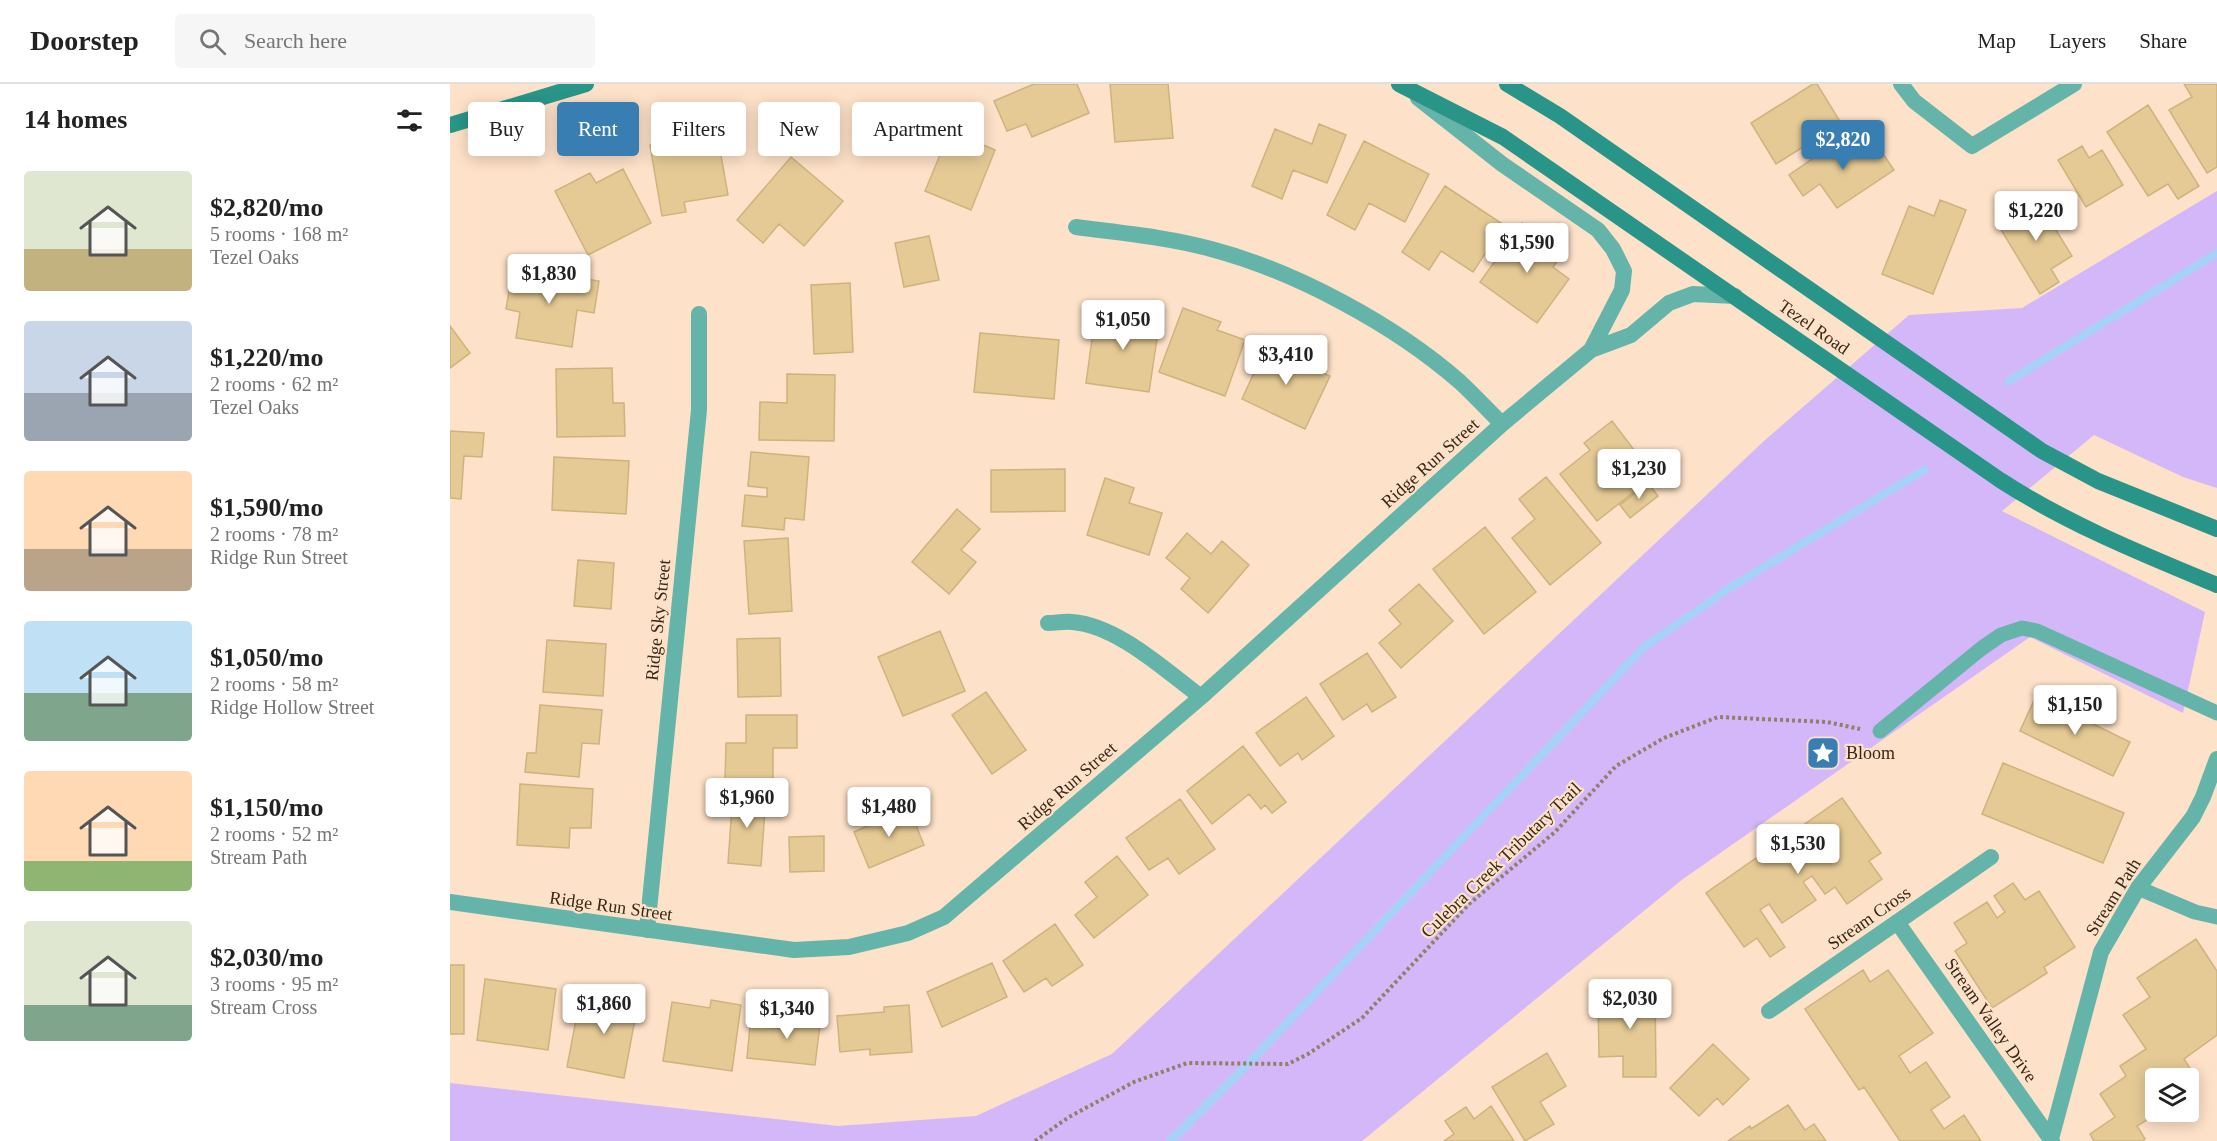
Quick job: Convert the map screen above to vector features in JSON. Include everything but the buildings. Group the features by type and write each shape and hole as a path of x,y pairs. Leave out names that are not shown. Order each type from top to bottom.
{"main road":[{"path":"450,125 586,84"},
{"name":"Tezel Road","path":"1400,84 1503,137 2037,504 2123,547 2217,585"},
{"name":"Tezel Road","path":"1507,84 1560,116 2042,451 2098,481 2217,529"}],"street":[{"name":"Ridge Run Street","path":"1400,84 1502,164 1598,230 1613,249 1624,271 1622,290 1591,350"},
{"path":"1901,84 1914,101 1972,146 2074,84"},
{"path":"1076,227 1136,234 1212,249 1267,268 1323,292 1400,337 1459,381 1502,424"},
{"name":"Ridge Run Street","path":"450,902 794,950 849,947 908,933 944,917 1201,697 1502,424 1591,350 1631,335 1669,303 1692,294 1735,296"},
{"name":"Ridge Sky Street","path":"647,930 699,410 699,314"},
{"path":"1048,623 1073,622 1096,627 1123,639 1201,697"},
{"name":"Stream Path","path":"2052,1140 2101,952 2138,888 2193,817 2212,786 2217,759"},
{"name":"Stream Cross","path":"1769,1011 1991,857"},
{"name":"Stream Valley Drive","path":"1898,922 2052,1140"}],"lane":[{"path":"1880,731 1982,648 2001,635 2022,628 2037,631 2217,713"},
{"path":"2138,888 2195,912 2217,917"}],"path":[{"name":"Culebra Creek Tributary Trail","path":"1035,1141 1069,1117 1134,1082 1187,1063 1288,1064 1308,1054 1362,1018 1470,904 1554,832 1616,766 1664,738 1718,717 1827,722 1880,731"}],"shaded area":[{"path":"2217,191 2217,488 2183,477 2094,435 2002,511 2205,612 2183,713 2030,637 1683,879 1362,1141 450,1141 450,1083 838,1126 976,1116 1112,1054 1764,441 1909,315 2022,308"}],"waterway":[{"path":"2009,381 2217,253"},
{"path":"1170,1141 1248,1064 1644,647 1731,587 1924,470"}],"place":[{"name":"Bloom","path":"1823,753"}]}
